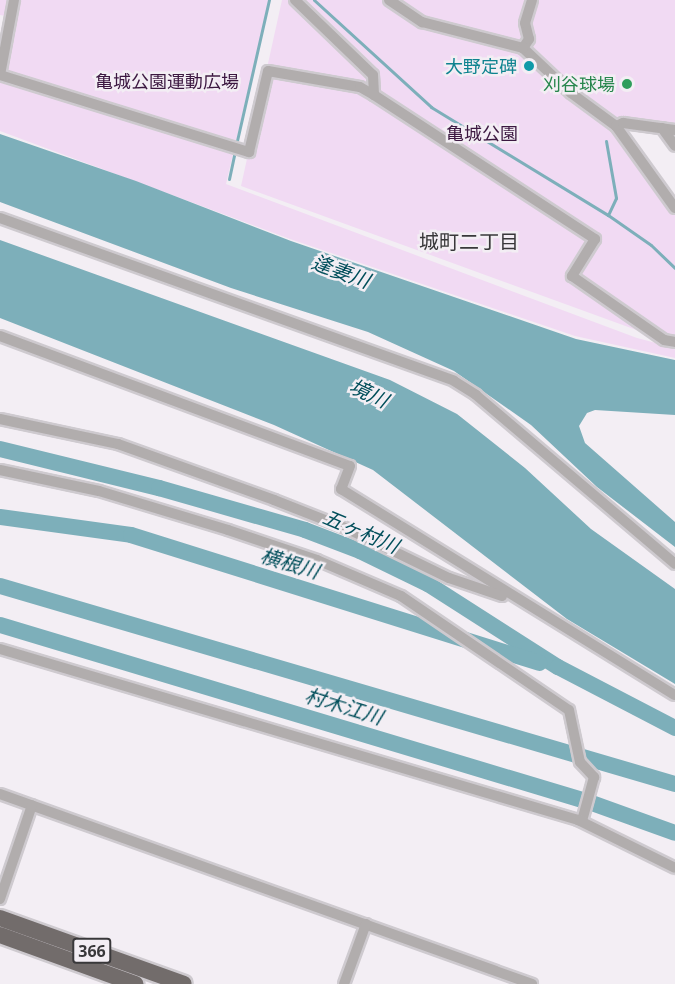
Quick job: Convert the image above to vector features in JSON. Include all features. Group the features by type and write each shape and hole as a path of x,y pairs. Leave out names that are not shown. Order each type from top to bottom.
{"highway":[{"name":"366","path":"0,918 184,984"},
{"name":"366","path":"0,935 135,984"}],"street":[{"path":"14,0 0,75 249,152 268,71 360,87 595,239 572,276 664,340 675,342"},
{"path":"295,0 373,75 374,95"},
{"path":"389,0 422,22 523,48 571,93 616,126 675,208"},
{"path":"523,48 529,39 525,23 532,0"},
{"path":"616,126 623,123 675,130"},
{"path":"662,128 675,146"},
{"path":"0,218 454,381 675,564"},
{"path":"0,336 350,466 341,489 517,601 675,695"},
{"path":"0,419 118,444 295,508 449,578 517,601"},
{"path":"0,470 99,491 228,530 317,560 401,596 569,710 580,762 594,777 582,821 578,820"},
{"path":"0,649 578,820 675,868"},
{"path":"0,794 532,984"},
{"path":"0,899 32,805"},
{"path":"344,984 366,924"}],"green space":[{"name":"亀城公園運動広場","path":"0,0 269,0 226,184 637,338 675,348 675,358 575,336 290,239 0,131 0,68 11,17 0,15"},
{"name":"亀城公園","path":"282,0 675,0 675,130 617,127 675,208 675,341 664,340 241,186"}],"water":[{"name":"逢妻川","path":"0,134 136,181 291,241 576,339 675,360 675,415 595,410 587,413 579,426 585,443 675,522 675,547 597,487 531,425 454,371 368,332 231,288 0,202"},
{"name":"境川","path":"0,240 390,380 457,414 525,468 591,529 675,589 675,684 567,619 373,470 274,425 0,318"}],"waterway":[{"path":"236,145 269,0"},
{"path":"314,0 431,107 608,215 651,245 675,268"},
{"path":"606,141 616,198 608,215"},
{"path":"229,179 235,151"},
{"name":"五ヶ村川","path":"0,449 159,488 305,530 360,551 428,584 558,667 675,728"},
{"name":"横根川","path":"0,517 131,535 539,663"},
{"path":"0,586 675,784"},
{"name":"村木江川","path":"0,625 589,802 675,833"}],"place":[{"name":"大野定碑","path":"529,66"},
{"name":"刈谷球場","path":"627,84"}],"district":[{"name":"城町二丁目","path":"469,241"}]}
